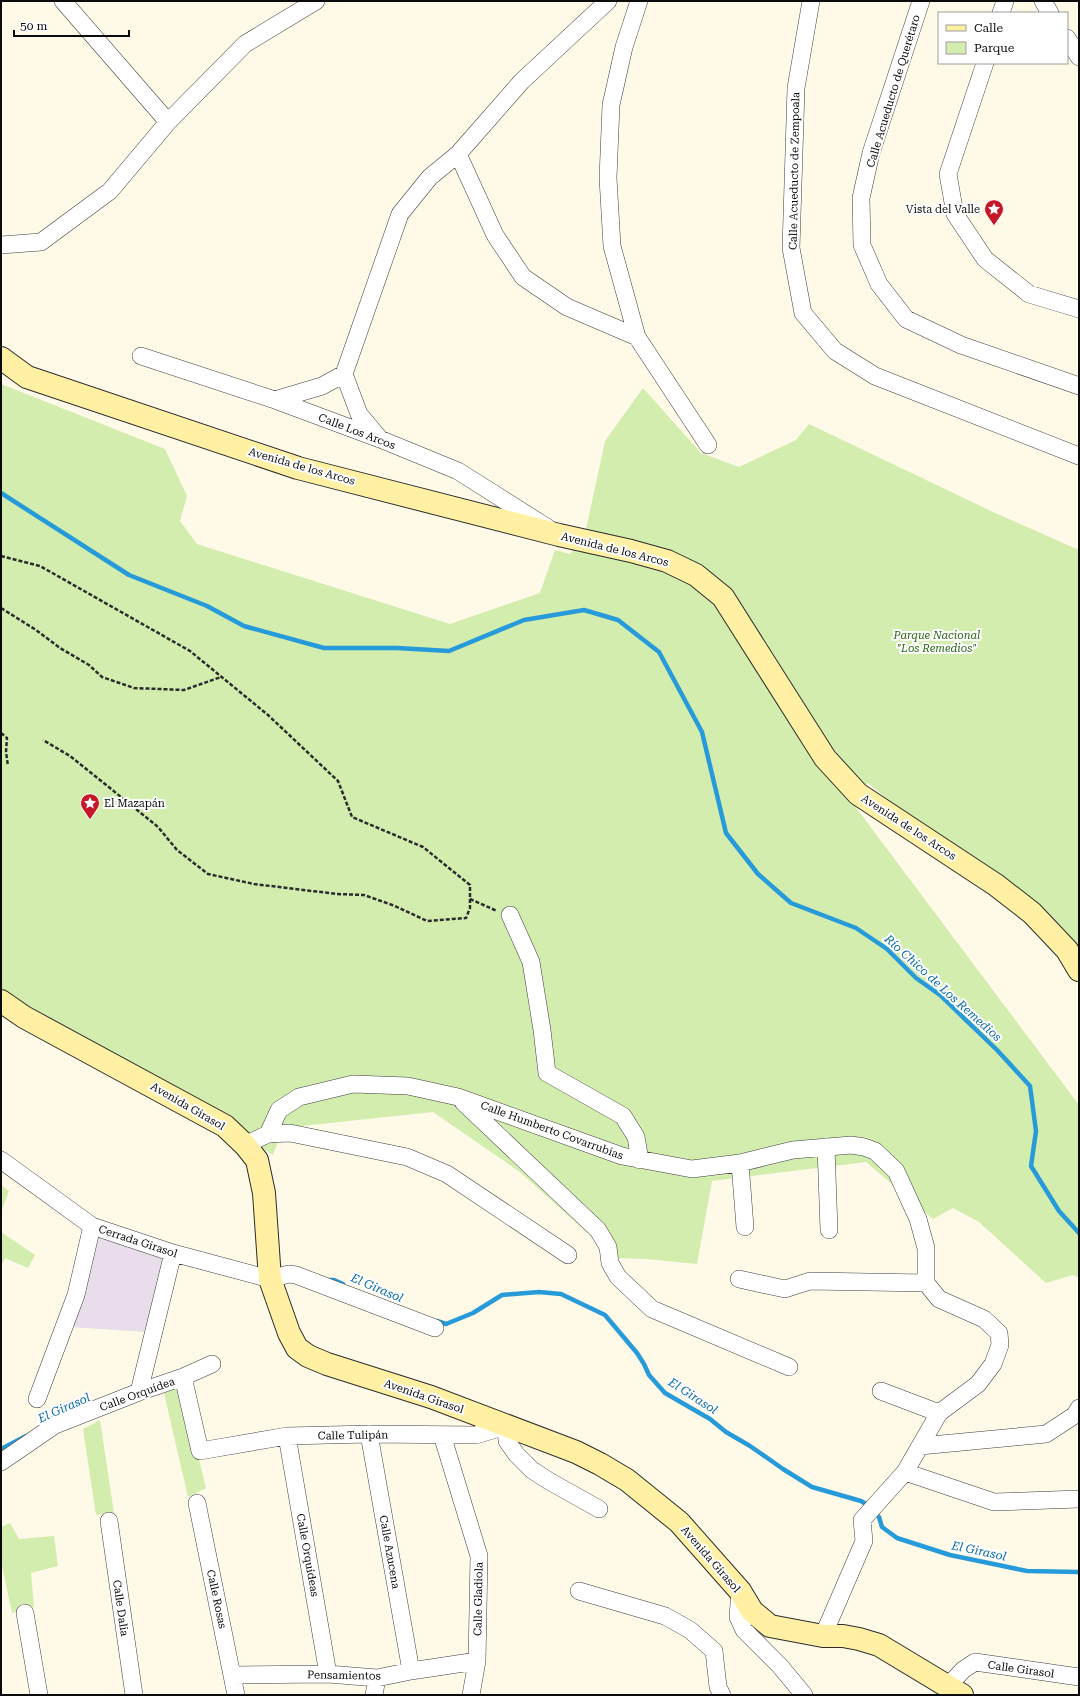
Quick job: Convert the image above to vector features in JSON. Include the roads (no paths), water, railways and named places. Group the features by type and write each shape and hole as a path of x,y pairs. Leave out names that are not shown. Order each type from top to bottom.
{"main road":[{"name":"Avenida de los Arcos","path":"1,358 27,377 298,468 559,535 631,551 666,561 696,575 722,597 825,758 858,794 996,885 1032,913 1067,950 1079,970"},
{"name":"Avenida Girasol","path":"1,1001 24,1017 225,1126 245,1145 257,1160 264,1193 270,1279 289,1334 297,1348 308,1356 327,1364 431,1397 576,1452 627,1480 679,1522 740,1591 752,1611 770,1626 823,1636 843,1636 860,1639 879,1645 956,1691"}],"street":[{"path":"63,1 168,122"},
{"path":"1,245 41,242 110,191 168,122 245,44 316,1"},
{"path":"380,439 359,414 344,374 400,214 430,177 458,154 522,81 608,1"},
{"path":"639,1 624,47 611,105 608,178 612,246 637,337 708,445"},
{"name":"Calle Acueducto de Zempoala","path":"811,1 796,88 791,240 791,248 803,313 835,352 875,376 1079,456"},
{"name":"Calle Acueducto de Querétaro","path":"921,1 871,153 861,198 862,245 879,284 906,319 961,345 1079,386"},
{"path":"1002,12 1006,1"},
{"path":"1043,1 1049,12"},
{"path":"1068,40 1079,57"},
{"path":"985,64 948,174 955,214 985,259 1029,294 1079,309"},
{"path":"458,154 495,235 523,277 567,307 637,337"},
{"name":"Calle Los Arcos","path":"141,356 275,400 380,439 458,471 559,535"},
{"path":"275,400 322,386 344,374"},
{"path":"510,915 531,962 547,1073 623,1116 636,1137 640,1160"},
{"name":"Calle Humberto Covarrubias","path":"268,1134 279,1110 299,1097 353,1084 408,1086 458,1096 622,1156 692,1169 740,1163 793,1150 851,1145 864,1147 875,1151 896,1171 918,1219 926,1248 926,1283"},
{"path":"458,1096 598,1230 608,1247 610,1263 618,1277 652,1309 789,1367"},
{"path":"245,1145 268,1134 290,1132 407,1157 447,1174 568,1255"},
{"path":"826,1147 829,1230"},
{"name":"Cerrada Girasol","path":"1,1160 92,1226 173,1253 270,1279"},
{"path":"740,1163 746,1227"},
{"path":"37,1399 76,1295 92,1226"},
{"path":"140,1391 173,1253"},
{"path":"270,1279 289,1274 296,1275 435,1328"},
{"path":"739,1279 785,1289 810,1281 926,1283 939,1299 984,1319 999,1333 1000,1345 993,1364 978,1384 939,1413 905,1472 887,1494 862,1520 864,1541 823,1636"},
{"name":"Calle Orquídea","path":"1,1462 55,1425 140,1391 183,1377 212,1364"},
{"name":"Calle Tulipán","path":"183,1377 200,1451 287,1436 369,1434 476,1435 506,1426"},
{"path":"881,1391 939,1413"},
{"path":"920,1446 1046,1434 1075,1414 1079,1408"},
{"path":"506,1426 507,1441 516,1454 532,1470 599,1509"},
{"name":"Calle Azucena","path":"369,1434 411,1671"},
{"name":"Calle Gladiola","path":"442,1435 479,1556 477,1661 471,1695"},
{"name":"Calle Orquídeas","path":"287,1436 328,1674"},
{"path":"905,1472 994,1502 1079,1499"},
{"name":"Calle Rosas","path":"197,1503 236,1695"},
{"name":"Calle Dalia","path":"109,1521 134,1695"},
{"path":"579,1591 665,1616 690,1630 714,1651 718,1687 722,1695"},
{"path":"740,1591 738,1617 744,1630 780,1666 804,1695"},
{"path":"25,1613 38,1695"},
{"name":"Pensamientos","path":"233,1675 328,1674 377,1678 411,1671 477,1661"},
{"name":"Calle Girasol","path":"956,1691 963,1670 975,1662 1079,1677"},
{"path":"374,1695 377,1678"}],"waterway":[{"name":"Río Chico de Los Remedios","path":"1,493 129,575 207,606 244,626 324,648 397,648 449,651 524,620 584,610 618,620 659,652 702,732 726,833 758,874 791,903 856,928 887,949 916,978 940,995 997,1050 1030,1086 1036,1131 1031,1166 1059,1211 1079,1233"},
{"name":"El Girasol","path":"327,1280 334,1280 343,1284"},
{"name":"El Girasol","path":"437,1321 446,1324 473,1313 502,1295 539,1292 561,1294 605,1315 637,1353 649,1375 665,1393 710,1419 726,1432 812,1487 861,1501 869,1506"},
{"name":"El Girasol","path":"1,1449 26,1436"},
{"name":"El Girasol","path":"874,1512 879,1517 882,1527 897,1538 950,1555 1027,1571 1079,1572"}],"place":[{"name":"Vista del Valle","path":"994,226"},
{"name":"El Mazapán","path":"90,820"}],"park label":[{"name":"Parque Nacional \"Los Remedios\"","path":"937,641"}]}
